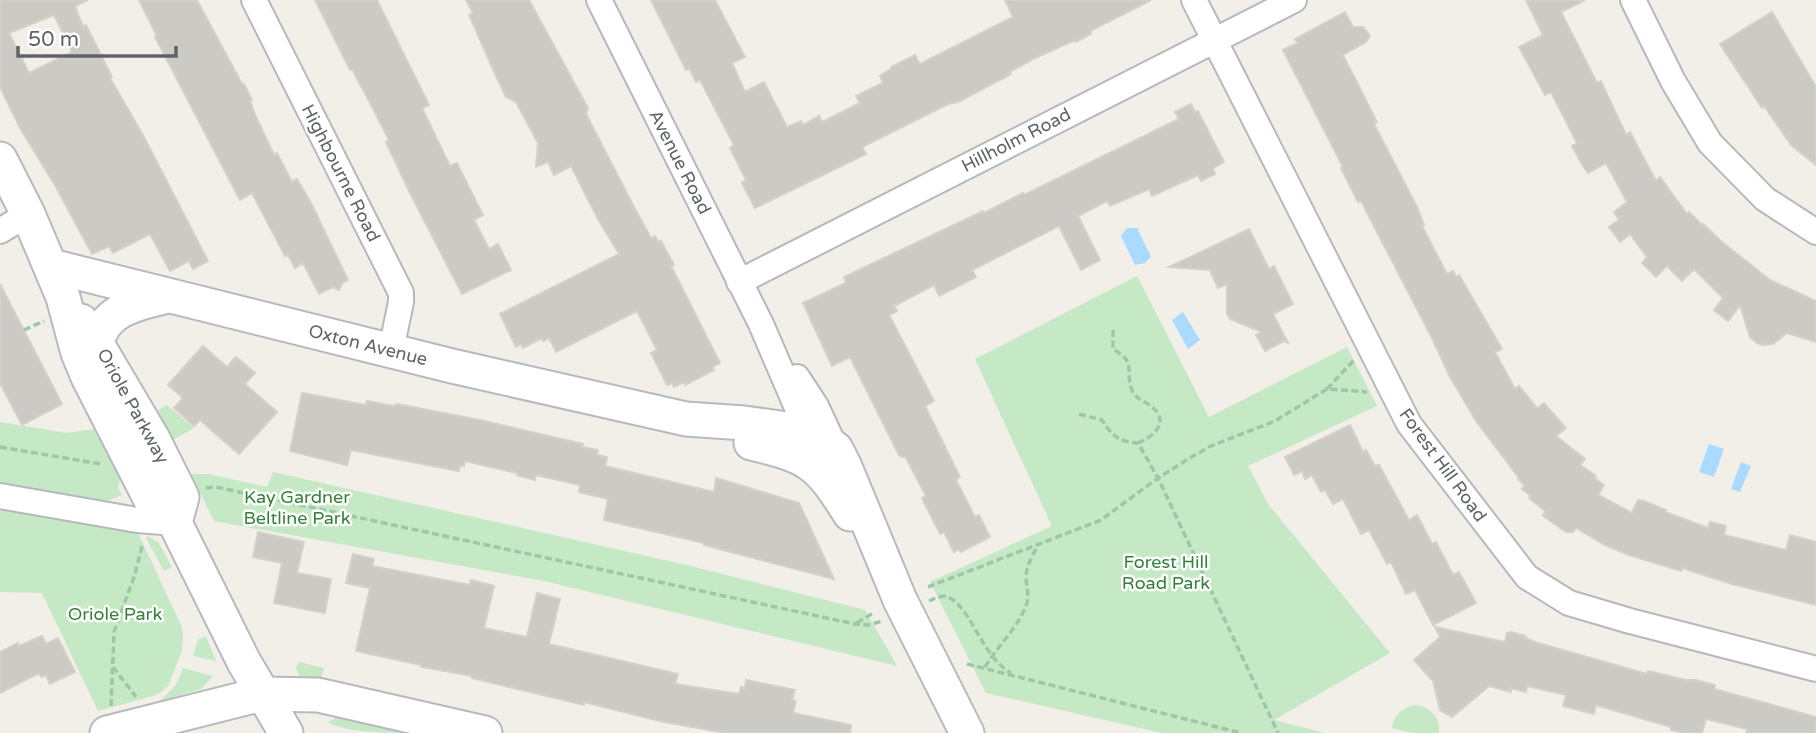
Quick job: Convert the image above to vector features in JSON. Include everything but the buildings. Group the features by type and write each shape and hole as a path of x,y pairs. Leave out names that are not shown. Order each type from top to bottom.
{"main road":[{"name":"Oriole Parkway","path":"0,159 14,223 51,266 88,377 155,508 175,523 262,694 286,733"},
{"name":"Oxton Avenue","path":"51,266 686,419 737,440 802,457 817,467 836,493"},
{"path":"97,344 99,333 112,316 123,309 172,295"},
{"name":"Oriole Parkway","path":"63,297 97,344 153,439 183,497 175,523"},
{"name":"Oxton Avenue","path":"686,419 744,423 822,441"},
{"name":"Avenue Road","path":"822,441 864,511 883,562 967,733"},
{"name":"Avenue Road","path":"836,493 883,562"},
{"path":"109,722 262,694 318,695 485,733"}],"street":[{"name":"Highbourne Road","path":"254,0 401,293 391,350"},
{"name":"Avenue Road","path":"599,0 761,324 816,406 836,493"},
{"name":"Forest Hill Road","path":"1194,0 1409,424 1527,577 1569,603 1816,669"},
{"name":"Hillholm Road","path":"739,282 1294,0"},
{"path":"1633,0 1673,81 1710,143 1765,199 1816,232"},
{"path":"0,496 136,520 175,523"}],"path":[{"path":"24,330 42,322"},
{"path":"1079,414 1102,420 1112,436 1124,442 1138,443 1158,431 1160,422 1151,406 1136,397 1131,387 1131,372 1127,361 1113,349 1113,330"},
{"path":"928,587 1101,520 1158,478 1211,446 1275,421 1327,389 1356,357"},
{"path":"1327,389 1374,392 1390,389"},
{"path":"1138,443 1158,478 1278,733"},
{"path":"0,447 103,464"},
{"path":"216,487 855,624 878,623"},
{"path":"109,722 114,632 134,577 144,538"},
{"path":"985,667 1016,625 1028,600 1026,573 1038,545"},
{"path":"932,599 942,596 950,598 992,656 1011,673"},
{"path":"855,624 873,613"},
{"path":"967,664 1241,733"},
{"path":"112,665 140,702"}],"green space":[{"name":"Forest Hill Road Park","path":"1137,276 1209,417 1347,347 1377,406 1248,466 1268,504 1390,653 1274,720 1325,733 1162,733 986,693 930,582 1052,526 975,359"},
{"path":"167,405 194,428 173,440 158,410"},
{"path":"0,422 67,433 94,429 120,479 118,488 122,495 107,501 0,483"},
{"name":"Kay Gardner Beltline Park","path":"273,472 691,566 865,610 897,666 544,581 214,521 191,474 207,474 267,487"},
{"name":"Oriole Park","path":"0,509 138,533 183,634 182,651 168,686 153,696 98,711 42,593 0,592"},
{"path":"148,536 159,543 172,567 164,571 146,538"},
{"path":"206,636 216,661 193,656 198,640"},
{"path":"299,662 324,668 320,682 300,677 296,668"},
{"path":"183,668 213,676 201,689 160,701 176,685"},
{"path":"1414,705 1433,713 1438,722 1439,733 1412,733 1392,728 1399,713"},
{"path":"338,717 416,733 357,730 328,722"}],"water":[{"path":"1127,228 1137,228 1151,257 1145,263 1135,265 1121,236"},
{"path":"1183,312 1200,340 1188,349 1172,320"},
{"path":"1709,444 1724,449 1714,477 1699,472"},
{"path":"1741,462 1751,466 1740,492 1731,489"}]}
